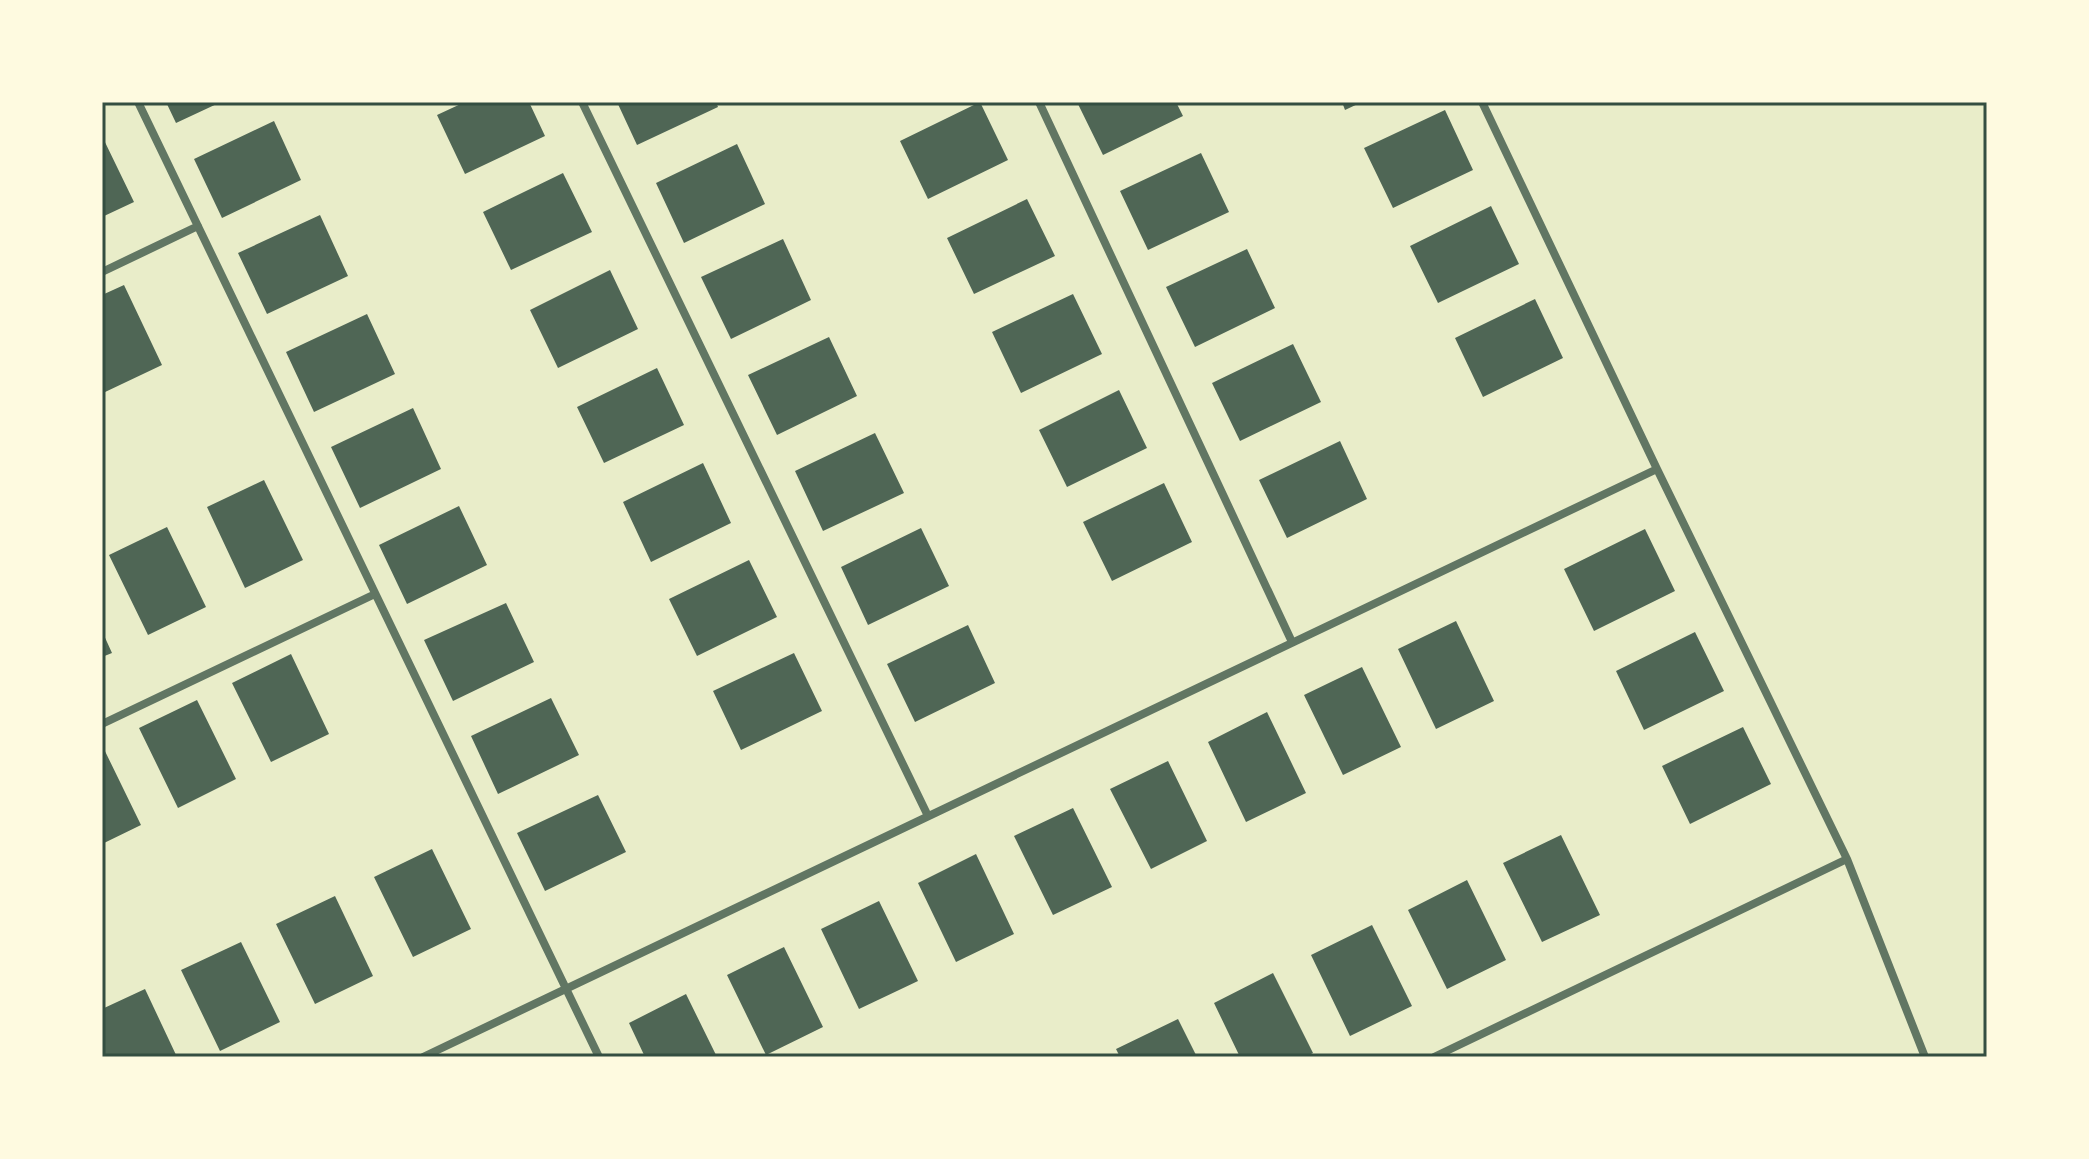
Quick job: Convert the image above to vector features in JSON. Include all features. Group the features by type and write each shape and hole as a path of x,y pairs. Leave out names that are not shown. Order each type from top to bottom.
{"street":[{"path":"138,102 599,1057"},
{"path":"582,102 928,816"},
{"path":"1039,102 1292,642"},
{"path":"1482,102 1847,859 1925,1057"},
{"path":"102,272 198,226"},
{"path":"423,1057 1657,469"},
{"path":"102,724 375,594"},
{"path":"1434,1057 1847,859"}],"building":[{"path":"166,102 221,102 176,123"},
{"path":"465,102 529,102 545,136 465,174 437,115"},
{"path":"617,102 716,102 718,107 637,145"},
{"path":"980,102 1008,160 928,199 900,141"},
{"path":"1077,102 1176,102 1183,116 1103,155"},
{"path":"1342,102 1362,102 1345,110"},
{"path":"1445,110 1473,170 1393,208 1364,148"},
{"path":"274,121 301,180 222,218 194,159"},
{"path":"102,136 134,202 102,217"},
{"path":"737,144 765,204 684,243 656,183"},
{"path":"1201,153 1229,212 1148,250 1120,191"},
{"path":"563,173 592,232 511,270 483,212"},
{"path":"1027,199 1055,256 974,294 947,238"},
{"path":"1491,206 1519,264 1438,303 1410,246"},
{"path":"320,215 348,276 267,314 238,253"},
{"path":"783,239 811,300 731,339 701,277"},
{"path":"1247,249 1275,308 1195,347 1166,287"},
{"path":"610,270 638,329 558,368 530,310"},
{"path":"124,285 162,365 103,393 102,295"},
{"path":"1073,294 1102,354 1021,393 992,332"},
{"path":"1535,299 1563,358 1483,397 1455,338"},
{"path":"367,314 395,374 314,412 286,352"},
{"path":"829,337 857,396 777,435 748,375"},
{"path":"1293,344 1321,402 1240,441 1212,383"},
{"path":"657,368 684,425 604,463 577,407"},
{"path":"1119,390 1147,448 1067,487 1039,430"},
{"path":"413,408 441,469 360,508 331,447"},
{"path":"875,433 904,493 823,531 795,471"},
{"path":"1340,441 1367,499 1287,538 1259,480"},
{"path":"703,463 731,523 651,562 623,502"},
{"path":"264,480 303,560 245,588 207,507"},
{"path":"1164,483 1192,542 1112,581 1083,522"},
{"path":"459,506 487,565 407,604 379,545"},
{"path":"167,527 206,607 148,635 109,555"},
{"path":"921,528 949,586 868,625 841,567"},
{"path":"1645,529 1675,591 1594,631 1564,569"},
{"path":"749,560 777,617 697,656 669,599"},
{"path":"506,603 534,662 453,701 424,640"},
{"path":"1456,621 1494,701 1436,729 1398,649"},
{"path":"968,625 995,683 915,722 887,664"},
{"path":"102,631 112,653 102,657"},
{"path":"1695,632 1724,691 1644,730 1616,671"},
{"path":"794,653 822,711 741,750 713,691"},
{"path":"291,654 329,734 271,762 232,683"},
{"path":"1362,667 1401,747 1343,775 1304,695"},
{"path":"551,698 579,755 498,794 471,736"},
{"path":"197,700 236,779 178,808 139,728"},
{"path":"1267,712 1306,793 1246,822 1208,742"},
{"path":"1743,727 1771,784 1690,824 1662,766"},
{"path":"102,745 141,825 102,844"},
{"path":"1168,761 1207,841 1151,869 1110,789"},
{"path":"598,795 626,852 545,891 517,833"},
{"path":"1073,808 1112,887 1053,915 1014,836"},
{"path":"1561,835 1600,915 1542,942 1503,863"},
{"path":"432,849 471,929 413,957 374,877"},
{"path":"976,854 1014,934 956,962 918,883"},
{"path":"1467,880 1506,960 1447,989 1408,910"},
{"path":"335,896 373,976 315,1004 276,924"},
{"path":"879,901 918,981 859,1009 821,929"},
{"path":"1372,925 1412,1006 1350,1036 1311,955"},
{"path":"241,942 280,1022 220,1051 181,970"},
{"path":"784,947 823,1027 766,1055 727,975"},
{"path":"1273,973 1313,1053 1305,1057 1240,1057 1214,1003"},
{"path":"145,989 177,1057 104,1057 102,1009"},
{"path":"686,994 717,1057 645,1057 629,1023"},
{"path":"1178,1019 1197,1057 1120,1057 1116,1049"}]}
